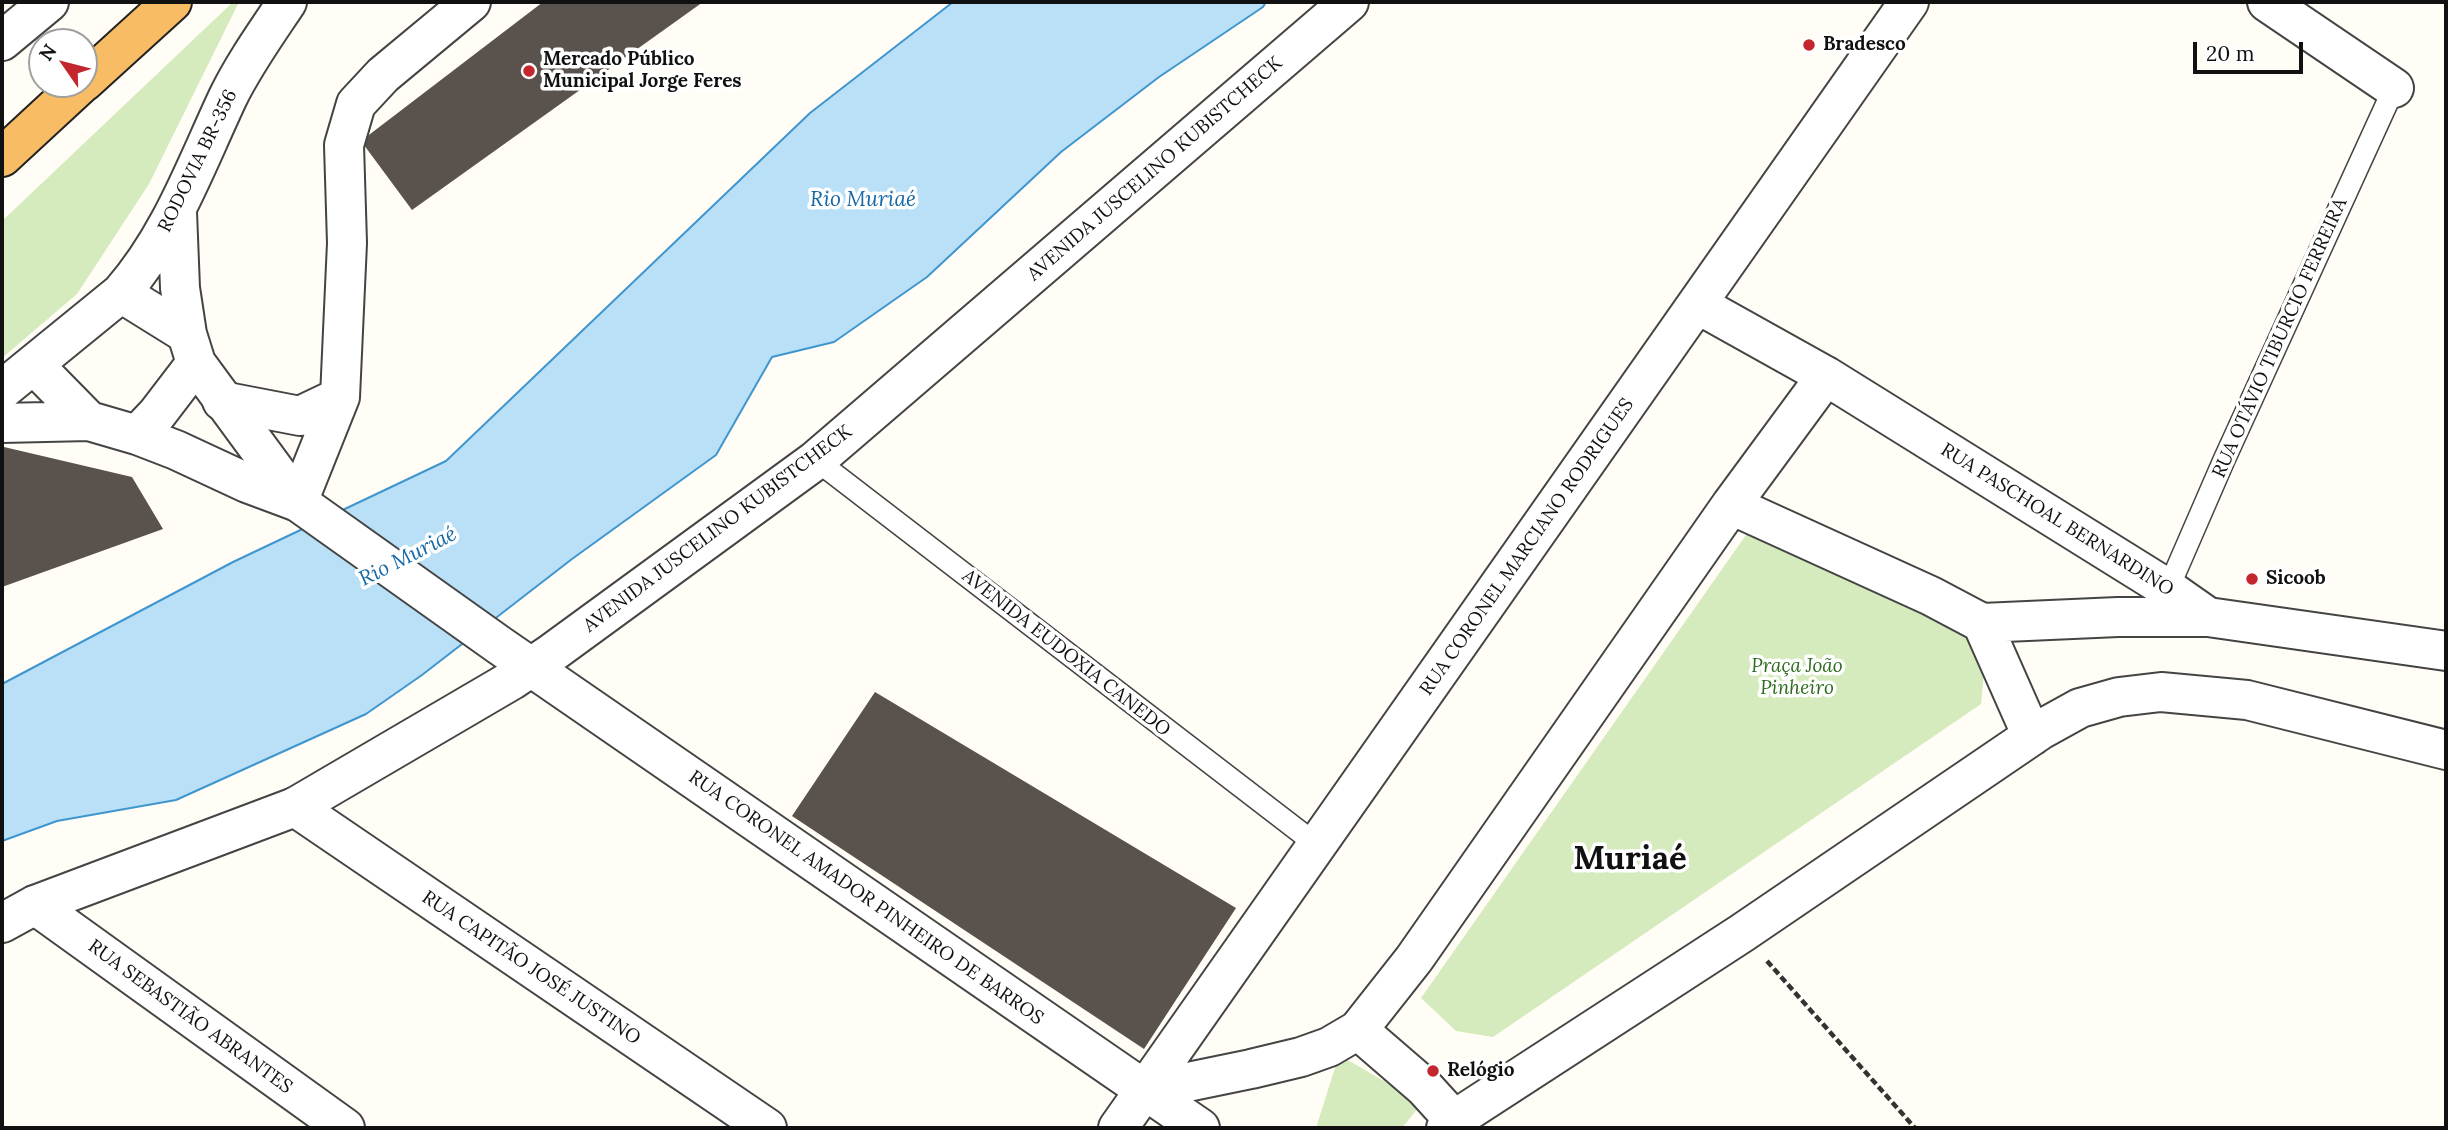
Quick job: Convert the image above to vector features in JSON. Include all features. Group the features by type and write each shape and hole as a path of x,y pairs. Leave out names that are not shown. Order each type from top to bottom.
{"highway":[{"path":"98,69 172,2"},
{"path":"2,158 67,98"}],"street":[{"path":"2,41 49,2"},
{"name":"RODOVIA BR-356","path":"2,390 121,293 132,281 177,212 229,94 287,2"},
{"path":"309,510 340,397 347,243 344,145 356,104 383,75 471,2"},
{"name":"AVENIDA JUSCELINO KUBISTCHECK","path":"2,923 35,905 295,807 532,667 816,460 1349,2"},
{"name":"RUA CORONEL MARCIANO RODRIGUES","path":"1118,1128 1909,2"},
{"path":"2267,2 2394,89"},
{"path":"137,435 157,414 191,349 180,288 177,212"},
{"path":"121,293 191,349 222,401 309,510"},
{"name":"RUA PASCHOAL BERNARDINO","path":"1697,304 1826,376 2168,589 2208,617 2446,651"},
{"path":"34,365 89,421"},
{"path":"1144,1091 1301,1056 1329,1047 1358,1030 1414,959 1731,505 1826,376"},
{"path":"222,401 300,416 340,397"},
{"path":"2,423 89,421 137,435 309,510"},
{"path":"1731,505 1931,596 1982,623 2118,617 2208,617"},
{"name":"RUA CORONEL AMADOR PINHEIRO DE BARROS","path":"309,510 499,645 1200,1128"},
{"path":"1982,623 2032,736"},
{"path":"1358,1030 1424,1087 1450,1124 1742,933 2032,736 2080,708 2119,697 2161,692 2247,700 2446,750"},
{"name":"RUA CAPITÃO JOSÉ JUSTINO","path":"295,807 767,1128"},
{"name":"RUA SEBASTIÃO ABRANTES","path":"35,905 345,1128"}],"lane":[{"name":"RUA OTÁVIO TIBURCIO FERREIRA","path":"2168,589 2224,460 2394,89"},
{"name":"AVENIDA EUDOXIA CANEDO","path":"816,460 1317,845"}],"path":[{"path":"1742,933 1914,1128"}],"green space":[{"path":"233,2 239,2 149,184 77,294 2,358 2,221"},
{"name":"Praça João Pinheiro","path":"1760,515 1959,624 1986,651 1981,704 1493,1037 1456,1031 1421,998"},
{"path":"1339,1055 1422,1103 1402,1128 1316,1128"}],"water":[{"name":"Rio Muriaé","path":"953,2 1266,2 1263,7 1159,77 1061,152 927,277 834,342 772,357 716,455 366,714 176,800 57,821 2,841 2,684 233,562 446,461 810,113"}],"building":[{"name":"Mercado Público Municipal Jorge Feres","path":"543,2 703,2 412,210 361,141"},
{"path":"4,447 132,477 163,529 2,587"},
{"path":"875,692 1236,908 1144,1049 792,816"}],"place":[{"name":"Bradesco","path":"1809,45"},
{"name":"Mercado Público Municipal Jorge Feres","path":"529,71"},
{"name":"Sicoob","path":"2252,579"},
{"name":"Relógio","path":"1433,1071"}],"district":[{"name":"Muriaé","path":"1630,860"}]}
